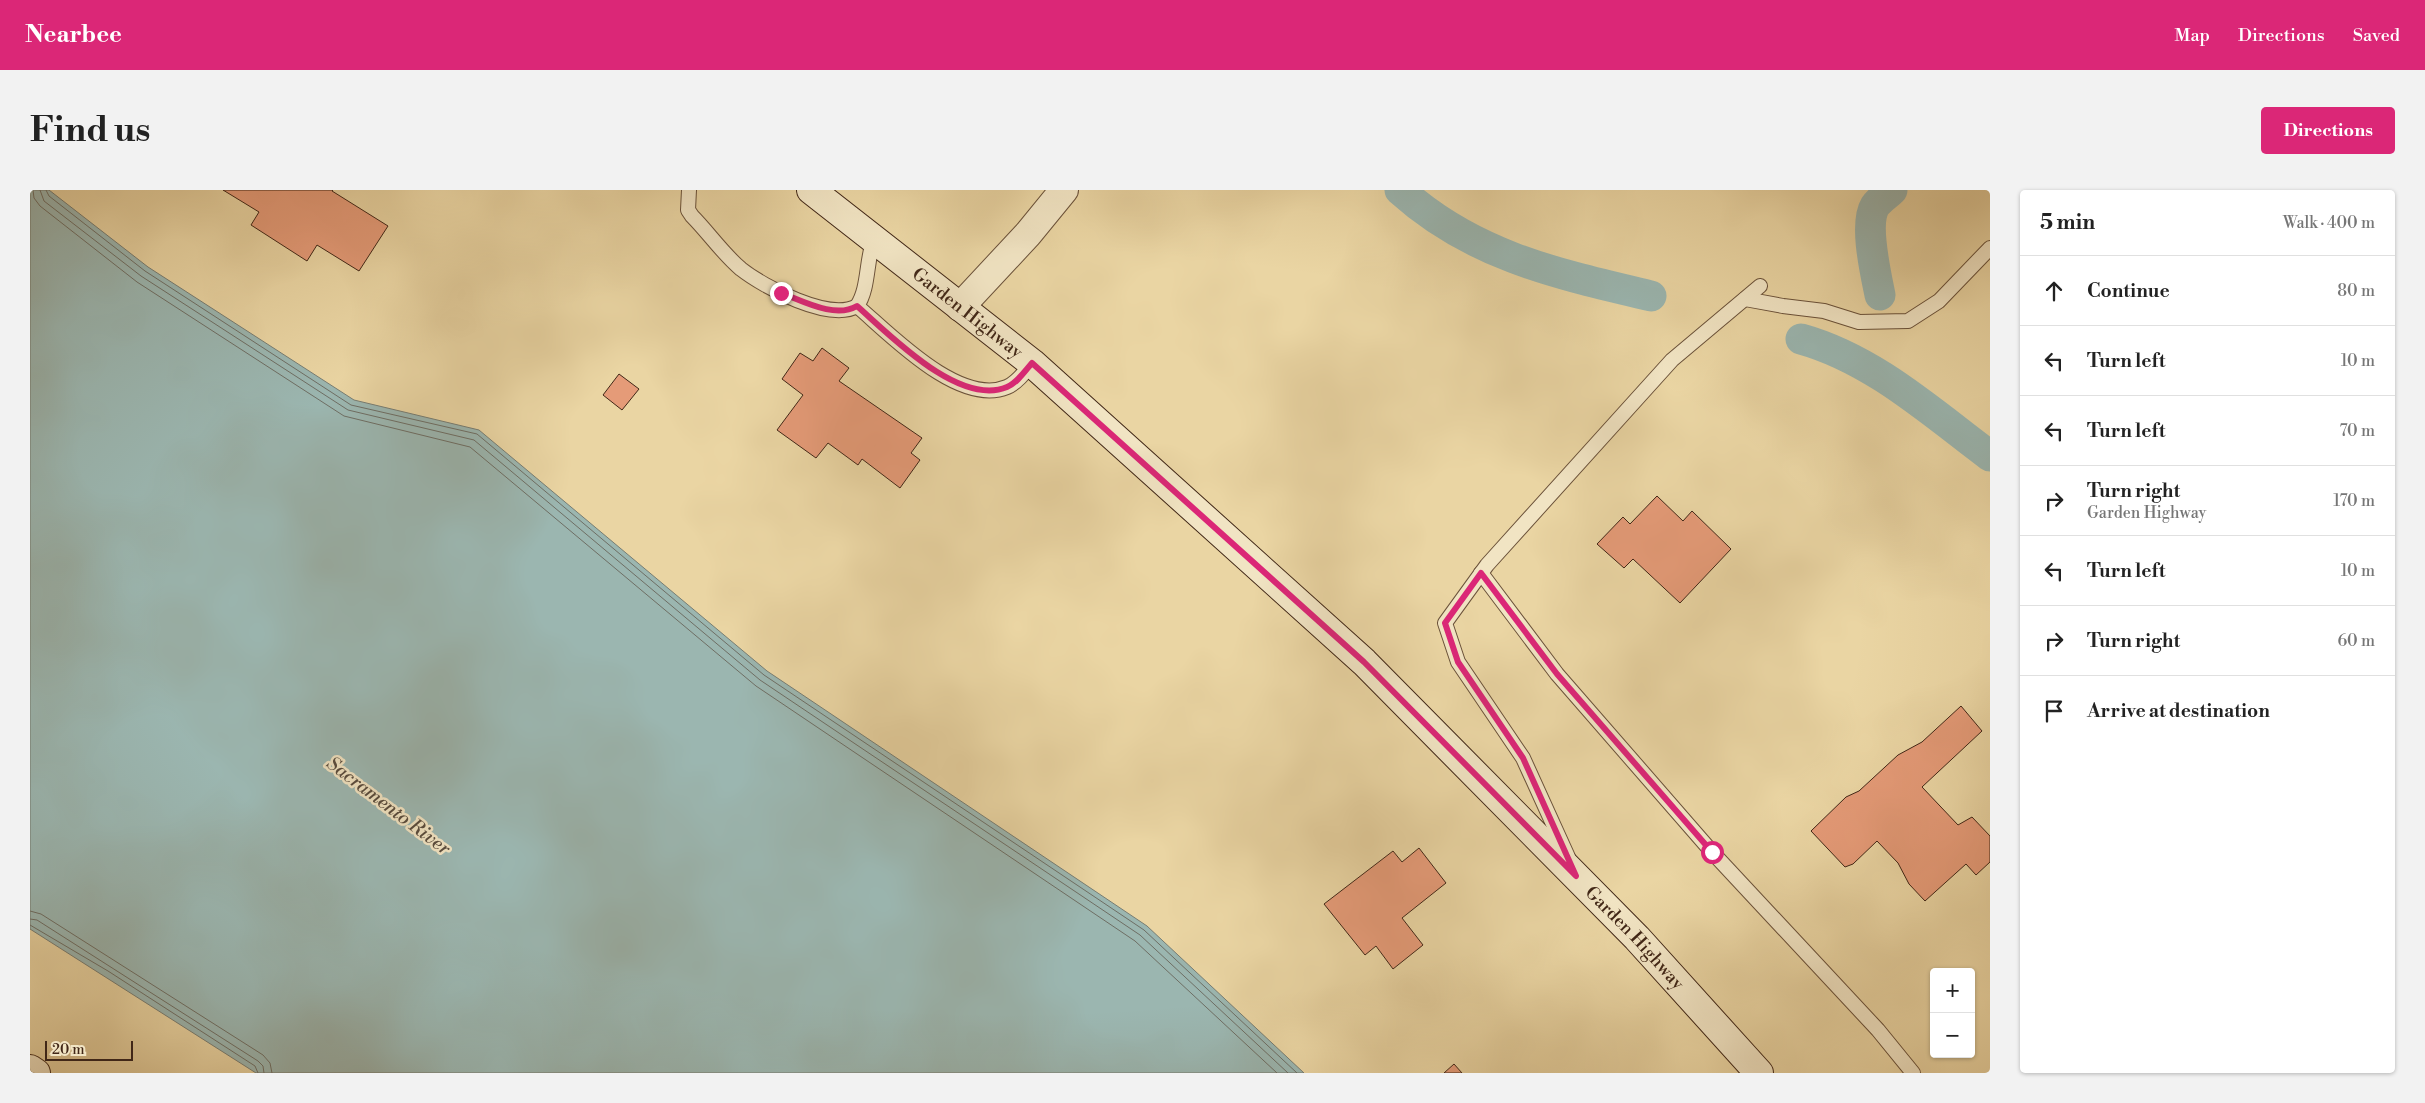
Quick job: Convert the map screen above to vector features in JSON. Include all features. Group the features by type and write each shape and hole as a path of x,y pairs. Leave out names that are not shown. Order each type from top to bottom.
{"main road":[{"name":"Garden Highway","path":"811,190 1032,363 1364,662 1637,938 1759,1073"},
{"path":"960,307 1028,234 1064,190"},
{"path":"30,1069 36,1073"}],"lane":[{"path":"689,190 688,210 741,268 781,293 819,307 845,311 857,306 863,292 867,262 874,239"},
{"path":"1745,299 1824,311 1859,322 1908,320 1939,301 1990,248"},
{"path":"1576,876 1523,758 1458,662 1445,623 1481,573 1672,360 1760,286"},
{"path":"857,306 933,371 952,381 994,391 1014,383 1032,363"},
{"path":"1481,573 1557,674 1712,852 1878,1030 1913,1073"}],"water":[{"name":"Sacramento River","path":"30,190 49,190 148,267 354,400 479,430 767,671 1147,926 1304,1073 256,1073 30,929"}],"building":[{"path":"223,190 333,190 388,226 359,271 317,245 307,261 251,225 259,212"},
{"path":"822,348 849,368 839,381 922,438 911,453 920,460 900,488 862,459 858,465 828,443 816,458 777,430 803,395 782,379 800,353 813,361"},
{"path":"619,374 639,389 622,410 603,395"},
{"path":"1657,496 1683,521 1692,511 1731,549 1680,603 1633,559 1624,568 1597,544 1623,517 1630,524"},
{"path":"1961,706 1982,731 1922,787 1958,825 1972,817 1990,836 1990,862 1976,875 1966,864 1925,901 1909,884 1898,863 1877,841 1853,864 1845,867 1811,831 1846,797 1859,791 1898,755 1922,742"},
{"path":"1419,848 1446,883 1402,918 1423,945 1393,969 1376,946 1365,955 1324,904 1393,851 1402,862"},
{"path":"1454,1064 1462,1073 1444,1073"}],"waterway":[{"path":"1400,190 1428,213 1487,247 1518,260 1550,270 1651,296"},
{"path":"1880,295 1872,250 1872,214 1875,206 1892,190"},
{"path":"1801,339 1827,348 1877,373 1900,388 1990,456"}],"route":[{"path":"781,293 819,307 845,311 857,306 933,371 952,381 968,386 994,391 1007,387 1014,383 1032,363 1364,662 1576,876 1523,758 1458,662 1445,623 1481,573 1557,674 1712,852"}]}
